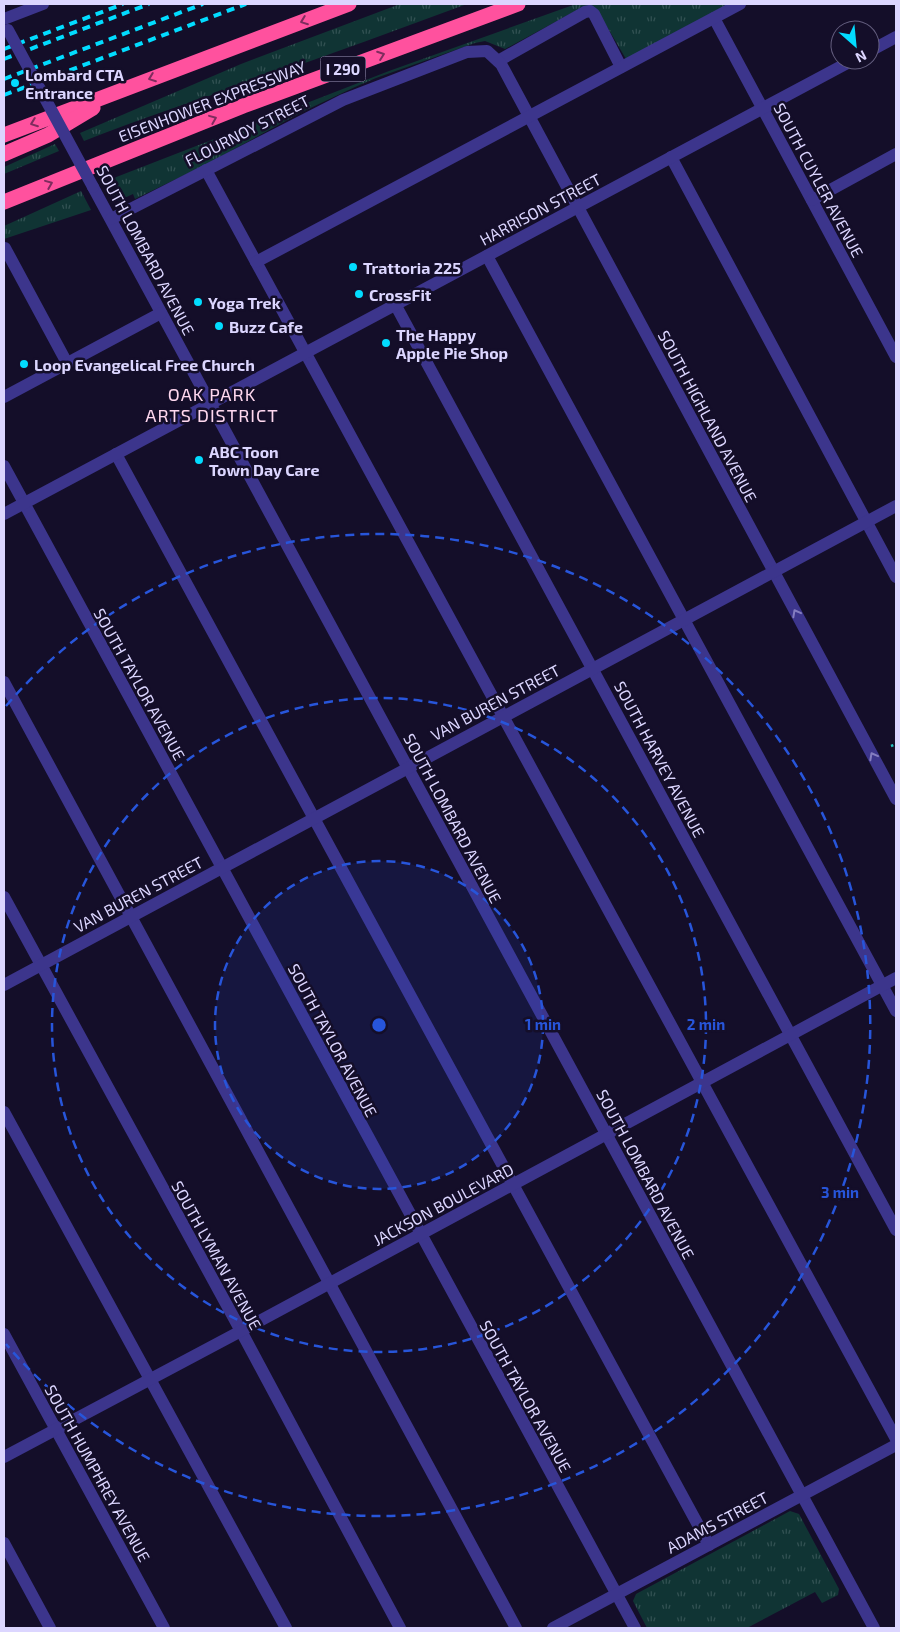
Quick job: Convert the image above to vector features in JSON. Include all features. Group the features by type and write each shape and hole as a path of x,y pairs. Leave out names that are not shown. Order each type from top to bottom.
{"highway":[{"path":"4,135 349,4"},
{"name":"EISENHOWER EXPRESSWAY","path":"4,202 235,110 518,4"},
{"path":"4,154 48,135 129,87"}],"street":[{"path":"5,24 43,4"},
{"path":"256,262 740,4"},
{"path":"498,60 590,11 594,14 621,67"},
{"name":"SOUTH CUYLER AVENUE","path":"714,18 896,357"},
{"name":"SOUTH LOMBARD AVENUE","path":"5,24 874,1628"},
{"path":"880,46 896,37"},
{"name":"SOUTH HIGHLAND AVENUE","path":"487,50 498,60 530,116 577,208 896,799"},
{"name":"FLOURNOY STREET","path":"111,219 343,100 467,52 487,50"},
{"name":"HARRISON STREET","path":"4,514 834,70"},
{"path":"812,200 896,154"},
{"path":"671,157 896,577"},
{"path":"206,170 896,1439"},
{"path":"4,249 67,363"},
{"path":"486,256 896,1010"},
{"name":"SOUTH HARVEY AVENUE","path":"394,304 896,1230"},
{"path":"4,397 161,313"},
{"path":"116,454 709,1545"},
{"name":"SOUTH TAYLOR AVENUE","path":"4,466 635,1628"},
{"name":"VAN BUREN STREET","path":"4,985 896,506"},
{"path":"4,682 516,1628"},
{"name":"SOUTH LYMAN AVENUE","path":"4,898 241,1331 400,1628"},
{"name":"JACKSON BOULEVARD","path":"4,1457 896,978"},
{"path":"4,1112 286,1628"},
{"name":"SOUTH HUMPHREY AVENUE","path":"4,1334 164,1628"},
{"name":"ADAMS STREET","path":"553,1628 896,1445"},
{"path":"4,1543 50,1628"}],"path":[{"path":"891,746 896,744"}],"green space":[{"path":"400,4 467,4 84,141 80,133 241,64"},
{"path":"576,4 729,4 626,59 596,8 581,8 505,49 485,41 475,43 376,78 302,112 205,165 135,199 133,194 118,201 116,200 106,181 389,71"},
{"path":"55,144 59,151 4,174 4,167"},
{"path":"81,191 91,210 4,239 4,226"},
{"path":"790,1511 799,1514 839,1589 838,1595 822,1603 815,1592 747,1628 647,1628 633,1601 636,1594"}],"railway":[{"path":"4,49 123,4"},
{"path":"4,59 149,4"},
{"path":"4,79 203,4"},
{"path":"4,95 246,4"}],"place":[{"name":"Lombard CTA Entrance","path":"15,83"},
{"name":"Trattoria 225","path":"353,267"},
{"name":"CrossFit","path":"359,294"},
{"name":"Yoga Trek","path":"198,302"},
{"name":"Buzz Cafe","path":"219,326"},
{"name":"The Happy Apple Pie Shop","path":"386,343"},
{"name":"Loop Evangelical Free Church","path":"24,364"},
{"name":"ABC Toon Town Day Care","path":"199,460"}],"district":[{"name":"OAK PARK ARTS DISTRICT","path":"212,404"}]}
